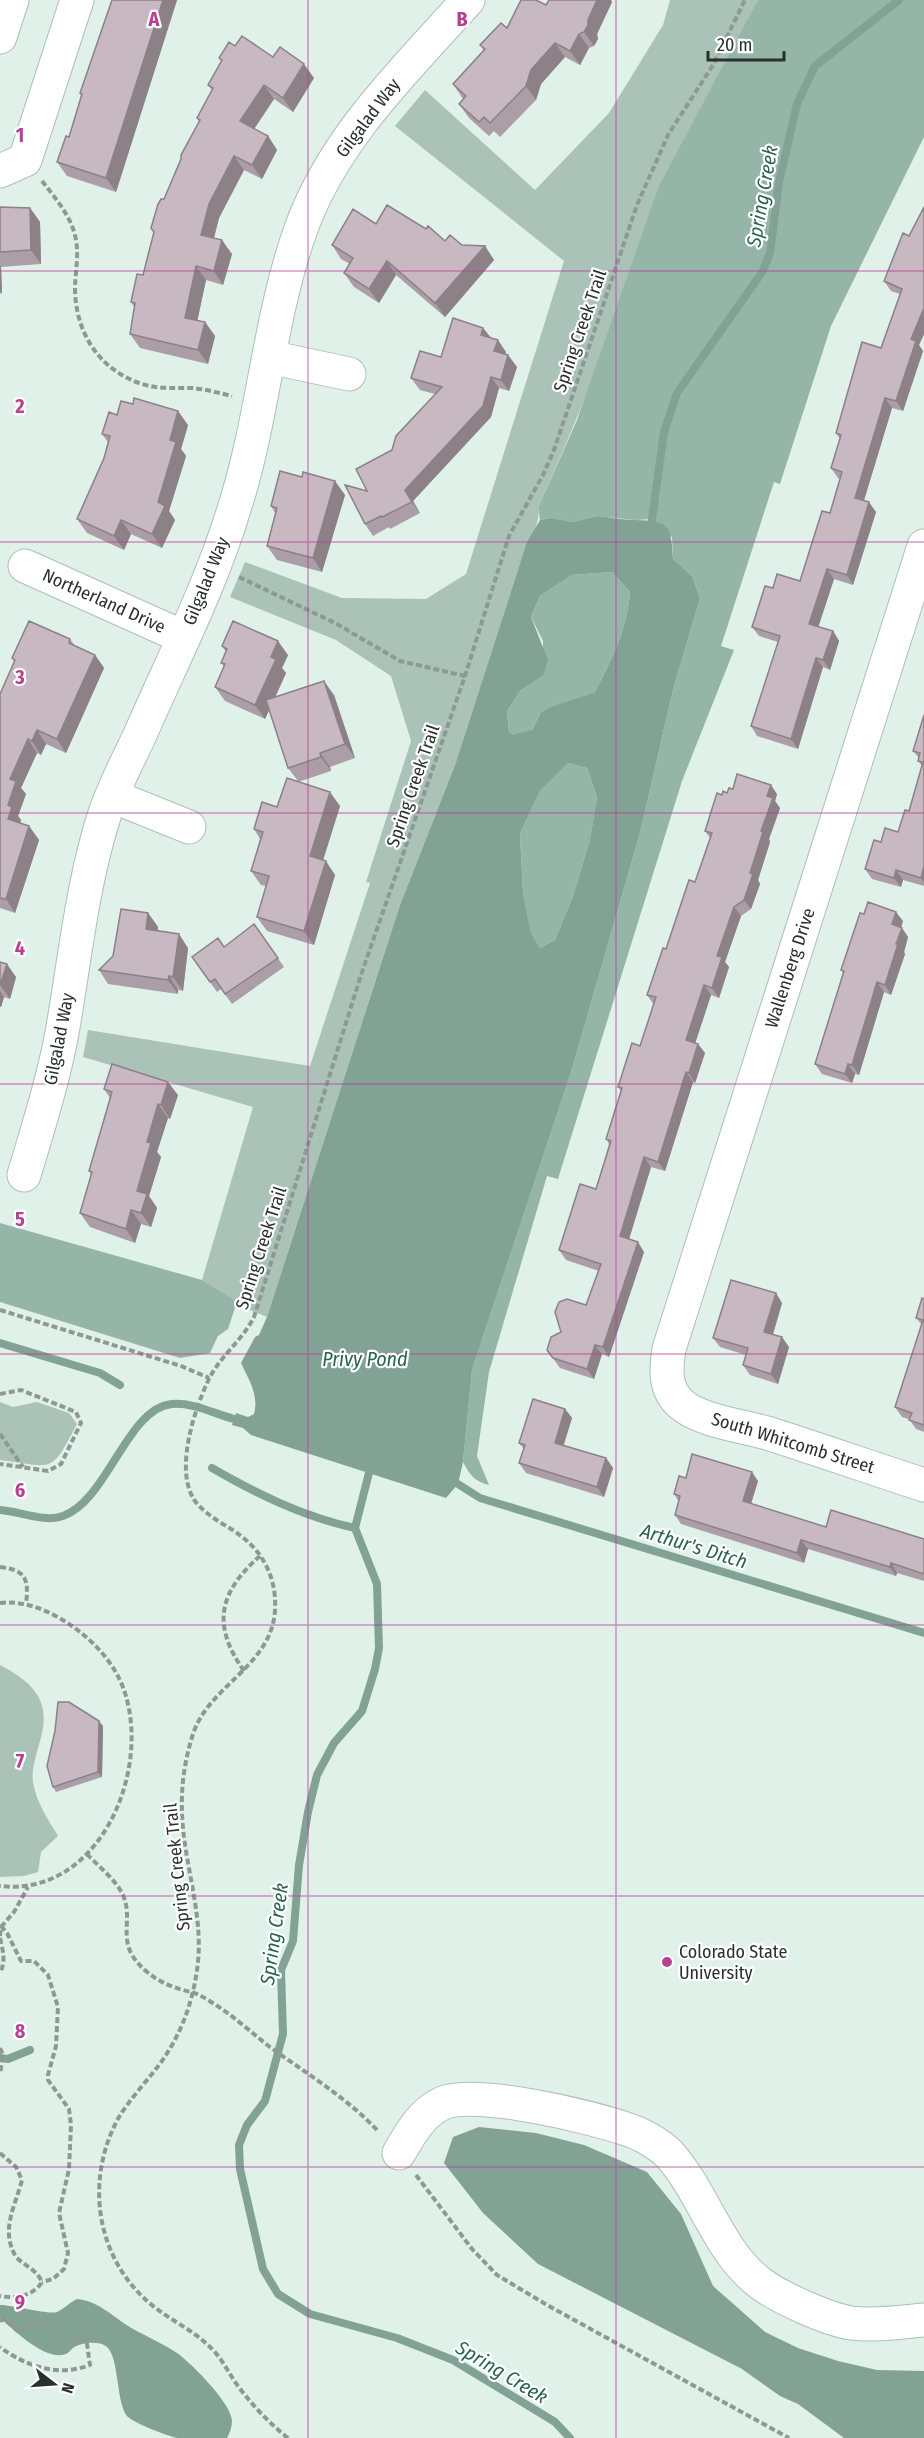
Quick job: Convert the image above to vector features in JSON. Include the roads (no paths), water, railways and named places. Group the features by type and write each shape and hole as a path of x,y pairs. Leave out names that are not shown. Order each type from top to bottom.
{"street":[{"path":"0,37 12,0"},
{"path":"13,165 77,0"},
{"name":"Gilgalad Way","path":"24,1175 48,1098 59,1046 88,869 112,796 214,566 236,505 290,265 303,223 324,178 350,135 468,0"},
{"path":"269,357 349,374"},
{"name":"Wallenberg Drive","path":"671,1390 665,1374 669,1349 924,546"},
{"name":"Northerland Drive","path":"25,566 183,637"},
{"path":"112,796 189,827"},
{"name":"South Whitcomb Street","path":"671,1390 681,1404 698,1414 766,1433 924,1485"},
{"path":"399,2153 412,2130 427,2114 444,2102 476,2099 539,2107 627,2129 667,2152 739,2262 761,2284 811,2310 851,2323 924,2320"}],"water":[{"name":"Privy Pond","path":"597,516 662,524 669,532 673,559 692,576 700,598 673,690 640,833 572,1069 472,1370 463,1462 458,1484 446,1498 251,1435 243,1428 232,1425 236,1413 248,1417 254,1414 254,1394 241,1363 255,1337 259,1335 267,1317 400,905 455,765 527,542 540,520 552,518 573,522","holes":["612,572 630,592 626,619 618,644 595,692 552,706 541,712 532,730 513,735 509,732 507,711 521,690 543,676 548,660 531,617 540,596 572,575","568,763 587,768 597,797 590,839 573,896 555,940 540,948 531,933 523,893 520,834 540,791"]},
{"path":"479,2127 536,2133 584,2145 647,2172 681,2214 713,2286 765,2332 798,2348 838,2361 877,2370 924,2371 924,2438 844,2438 798,2404 780,2396 742,2369 538,2264 483,2213 444,2163 453,2137"},
{"path":"77,2299 103,2308 131,2328 171,2349 192,2366 218,2394 230,2412 232,2423 227,2438 177,2438 136,2422 127,2416 123,2409 113,2357 104,2345 88,2343 76,2346 66,2354 49,2353 31,2344 0,2318 0,2305 53,2313"}],"waterway":[{"name":"Spring Creek","path":"652,519 664,432 677,393 763,271 770,253 779,182 797,104 815,66 899,0"},
{"path":"0,1343 100,1373 120,1385"},
{"path":"0,1510 56,1518 79,1507 93,1492 142,1421 156,1409 180,1404 234,1419"},
{"path":"212,1468 281,1504 317,1518 355,1528"},
{"name":"Spring Creek","path":"369,1473 355,1528 377,1584 379,1648 362,1711 334,1743 317,1775 299,1865 293,1941 281,1970 283,2034 265,2101 247,2125 239,2145 240,2169 263,2269 278,2294 310,2314 397,2338 453,2360 555,2422 570,2438"},
{"name":"Arthur's Ditch","path":"458,1484 480,1498 924,1633"},
{"path":"0,2058 8,2059 30,2050"}],"place":[{"name":"Colorado State University","path":"667,1962"}]}
